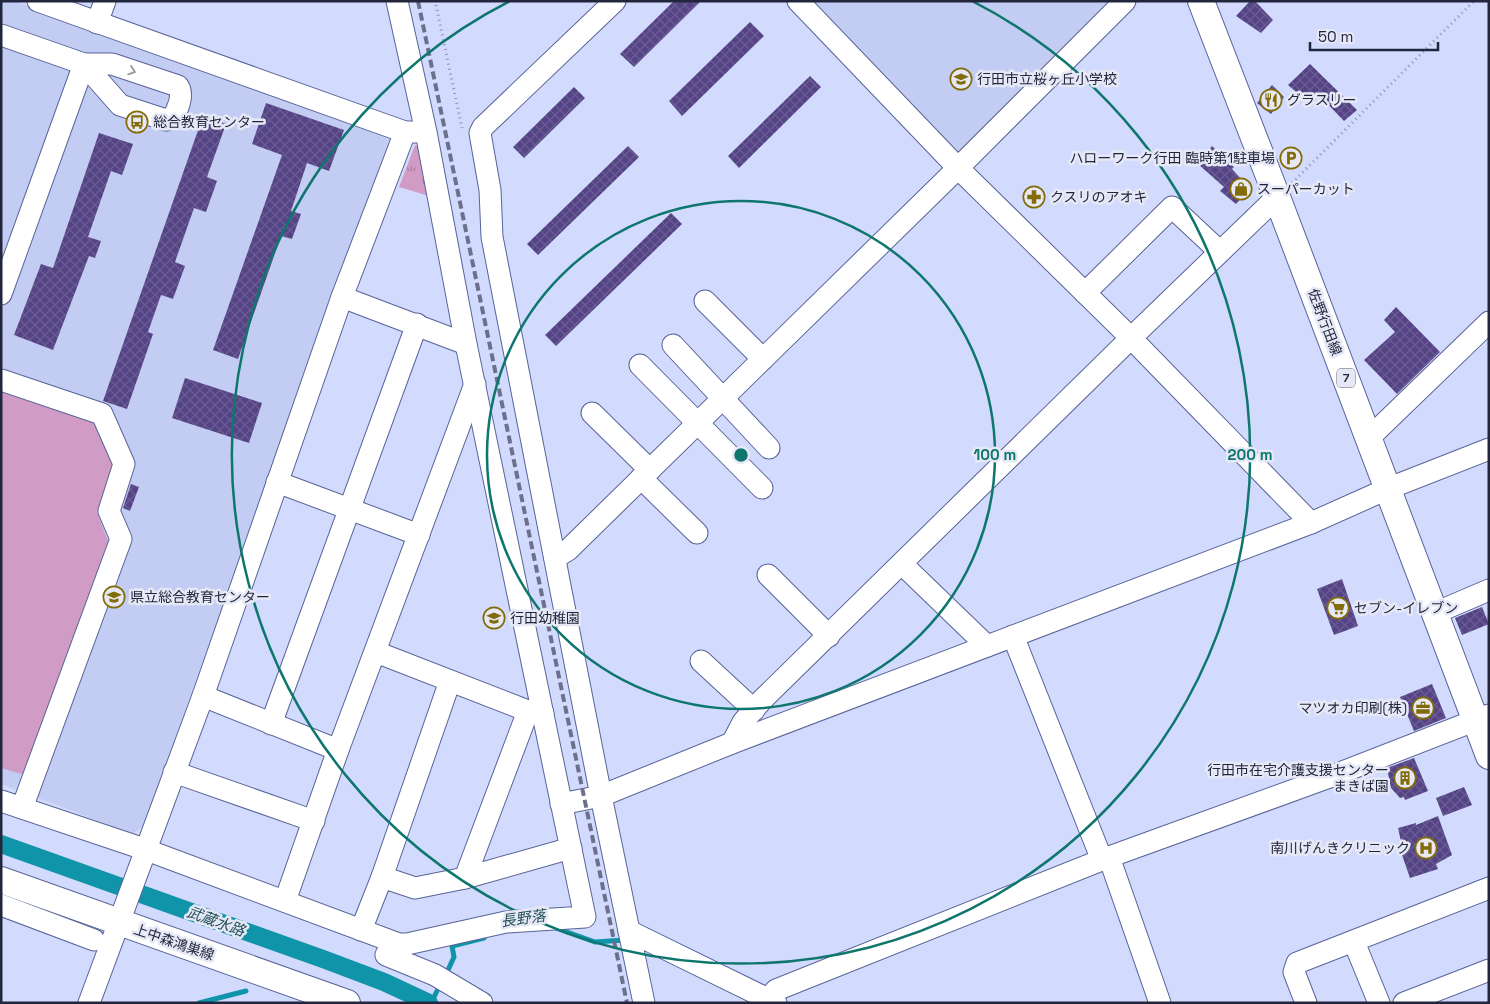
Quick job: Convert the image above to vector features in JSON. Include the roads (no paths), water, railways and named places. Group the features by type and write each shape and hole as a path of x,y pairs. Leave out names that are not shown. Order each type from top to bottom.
{"main road":[{"name":"佐野行田線","path":"1200,1 1277,197 1435,613 1482,718 1489,756"},
{"name":"上中森鴻巣線","path":"1,880 122,914 347,1003"}],"street":[{"path":"38,1 405,132 426,132"},
{"path":"97,23 105,1"},
{"path":"1,801 286,900 392,942 407,944 506,922 585,917 562,804 536,712 426,132 397,1"},
{"path":"615,1 483,126 480,133 490,190 492,237 601,796 644,1003"},
{"path":"798,1 958,168 1131,338 1311,523"},
{"path":"555,558 568,550 724,398 1125,1"},
{"path":"1,35 84,64 1,294"},
{"path":"89,1003 144,850 203,696 342,297 405,132"},
{"path":"732,743 743,722 754,710 1131,338 1277,197"},
{"path":"1085,293 1172,207 1220,252"},
{"path":"342,297 466,344"},
{"path":"705,301 763,359"},
{"path":"1369,438 1489,322"},
{"path":"271,724 351,510 417,324"},
{"path":"673,345 770,448"},
{"path":"640,365 762,488"},
{"path":"1,380 102,414 124,464 109,511 120,539 22,808"},
{"path":"286,900 338,750 475,384"},
{"path":"592,412 697,533"},
{"path":"562,804 601,796 732,743 1311,523 1387,489 1489,449"},
{"path":"277,482 419,535"},
{"path":"902,564 987,646"},
{"path":"768,575 829,636"},
{"path":"1435,613 1489,590"},
{"path":"1013,636 1105,859 1160,1003"},
{"path":"376,652 536,712"},
{"path":"701,661 754,710"},
{"path":"361,930 382,877 450,681"},
{"path":"203,696 338,750"},
{"path":"465,878 536,712"},
{"path":"630,931 772,1001 776,990 1105,859 1327,778 1482,718"},
{"path":"174,772 314,821"},
{"path":"382,877 415,888 465,878 572,848"},
{"path":"1306,1003 1294,972 1297,963 1489,888"},
{"path":"1,905 94,940"},
{"path":"392,942 386,955 435,975 482,1003"},
{"path":"1354,942 1379,1003"},
{"path":"1404,1003 1489,970"}],"waterway":[{"name":"武蔵水路","path":"1,844 323,959 384,982 429,1003"},
{"name":"長野落","path":"553,927 595,942 625,940"},
{"name":"長野落","path":"448,970 454,957 452,946 484,938"},
{"name":"長野落","path":"199,1003 246,991"},
{"path":"431,1003 437,991"}],"railway":[{"path":"418,1 627,1003"}],"place":[{"name":"行田市立桜ヶ丘小学校","path":"961,79"},
{"name":"グラスリー","path":"1271,100"},
{"name":"総合教育センター","path":"137,122"},
{"name":"ハローワーク行田 臨時第1駐車場","path":"1291,158"},
{"name":"スーパーカット","path":"1241,189"},
{"name":"クスリのアオキ","path":"1034,197"},
{"name":"県立総合教育センター","path":"114,597"},
{"name":"セブン-イレブン","path":"1338,608"},
{"name":"行田幼稚園","path":"494,618"},
{"name":"マツオカ印刷(株)","path":"1423,708"},
{"name":"行田市在宅介護支援センター まきば園","path":"1405,778"},
{"name":"南川げんきクリニック","path":"1426,848"}]}
